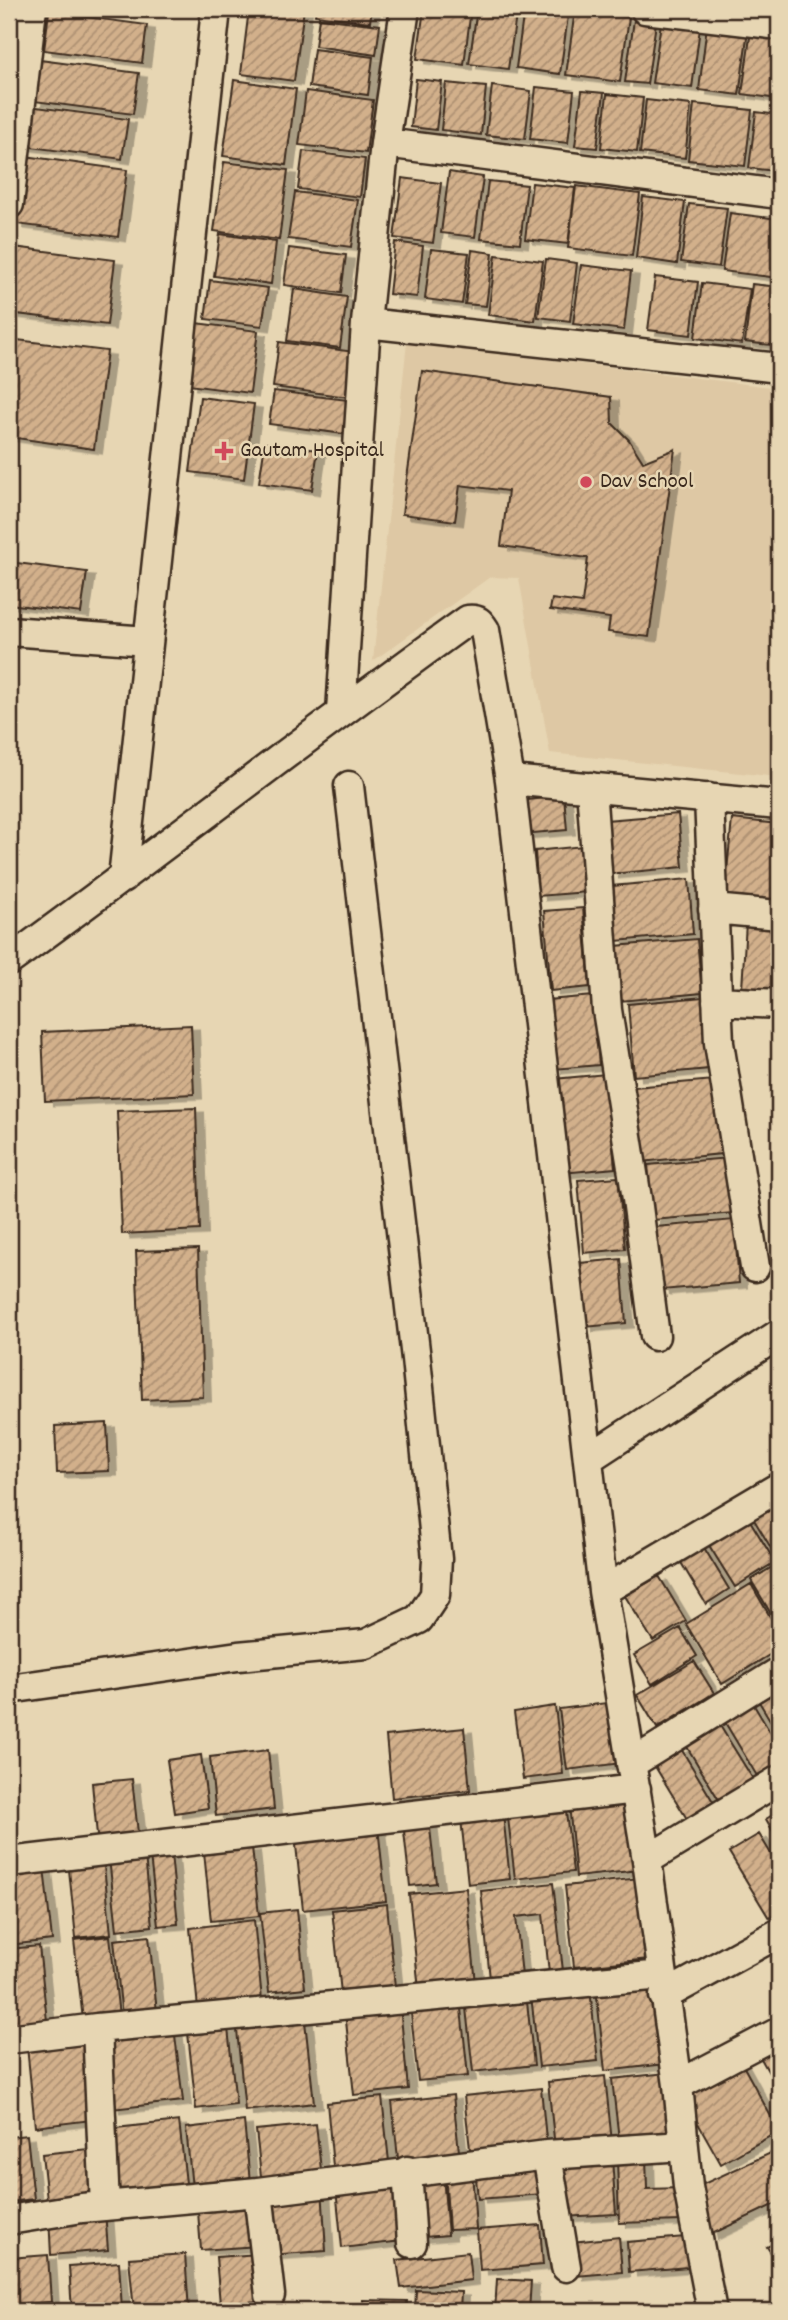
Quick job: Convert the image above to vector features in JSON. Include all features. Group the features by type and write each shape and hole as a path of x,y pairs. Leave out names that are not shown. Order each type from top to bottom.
{"street":[{"path":"9,204 32,9"},
{"path":"123,878 216,9"},
{"path":"341,712 366,323 385,143 405,9"},
{"path":"645,9 779,25"},
{"path":"385,143 779,194"},
{"path":"366,323 779,368"},
{"path":"9,961 468,620 476,619 485,630 510,780 603,1591 647,1860 678,2085 682,2146 712,2311"},
{"path":"9,631 148,641"},
{"path":"510,780 779,805"},
{"path":"9,1689 238,1656 366,1644 419,1619 435,1595 437,1559 416,1359 349,786"},
{"path":"591,787 607,1010 637,1199 655,1336"},
{"path":"709,798 719,1043 755,1267"},
{"path":"713,909 779,915"},
{"path":"717,1001 779,1004"},
{"path":"588,1459 779,1334"},
{"path":"603,1591 779,1486"},
{"path":"9,1862 634,1776 779,1672"},
{"path":"647,1860 779,1780"},
{"path":"9,2039 97,2028 663,1985 779,1933"},
{"path":"97,2028 105,2206"},
{"path":"678,2085 779,2032"},
{"path":"9,2220 105,2206 258,2192 547,2155 682,2146"},
{"path":"547,2155 566,2267"},
{"path":"407,2171 412,2242"},
{"path":"258,2192 270,2295"}],"shaded area":[{"name":"Dav School","path":"407,342 779,388 779,777 550,753 519,578 490,577 373,661"}],"building":[{"path":"249,9 304,9 294,81 241,74"},
{"path":"316,9 372,9 370,22 315,15"},
{"path":"424,9 471,9 464,65 417,59"},
{"path":"477,9 517,9 508,69 469,64"},
{"path":"524,9 569,9 560,74 516,68"},
{"path":"575,10 629,17 620,82 566,75"},
{"path":"49,12 147,25 142,63 44,50"},
{"path":"319,18 380,25 376,55 315,46"},
{"path":"634,20 656,23 647,84 625,82"},
{"path":"661,23 700,28 692,88 652,83"},
{"path":"707,25 748,30 739,95 699,90"},
{"path":"751,30 779,34 779,99 742,94"},
{"path":"314,49 373,57 368,95 309,87"},
{"path":"40,60 139,73 133,114 34,101"},
{"path":"416,79 442,82 436,130 411,127"},
{"path":"234,80 296,89 286,165 223,156"},
{"path":"446,83 486,87 481,135 441,130"},
{"path":"492,86 531,91 525,139 486,135"},
{"path":"536,87 574,91 568,143 530,139"},
{"path":"306,91 373,100 366,153 299,145"},
{"path":"582,91 604,93 597,148 575,146"},
{"path":"607,94 643,98 637,152 601,148"},
{"path":"646,100 691,105 685,158 640,153"},
{"path":"694,104 752,110 745,166 688,160"},
{"path":"29,106 128,119 122,159 23,146"},
{"path":"756,112 779,115 775,171 749,168"},
{"path":"303,151 365,159 360,197 298,189"},
{"path":"25,156 127,170 118,237 16,224"},
{"path":"224,162 288,170 279,240 214,231"},
{"path":"449,172 483,177 475,237 441,233"},
{"path":"402,178 441,183 433,243 394,238"},
{"path":"488,181 527,185 520,243 481,239"},
{"path":"532,183 575,188 568,244 525,239"},
{"path":"576,186 640,194 632,256 568,248"},
{"path":"295,192 358,200 351,247 288,239"},
{"path":"643,197 685,202 677,264 636,258"},
{"path":"689,204 727,208 719,267 681,262"},
{"path":"730,213 779,219 779,278 722,271"},
{"path":"220,234 276,242 271,284 214,276"},
{"path":"395,242 423,246 417,297 389,294"},
{"path":"14,247 115,260 107,325 9,313"},
{"path":"289,248 346,255 341,293 284,285"},
{"path":"431,249 469,253 462,304 425,299"},
{"path":"472,250 493,253 486,306 465,304"},
{"path":"496,255 543,261 535,321 488,315"},
{"path":"546,259 577,263 570,321 538,317"},
{"path":"581,265 631,271 624,330 573,324"},
{"path":"655,277 698,282 691,335 648,330"},
{"path":"210,280 268,288 262,326 205,319"},
{"path":"702,283 750,289 742,344 695,338"},
{"path":"752,284 779,287 779,346 745,342"},
{"path":"294,289 347,297 340,348 287,341"},
{"path":"196,323 258,331 250,393 188,385"},
{"path":"9,339 107,351 94,449 9,437"},
{"path":"279,342 355,352 348,397 273,387"},
{"path":"422,371 611,397 612,423 629,440 643,462 675,449 649,637 608,632 610,618 550,610 552,599 582,603 588,558 501,546 508,491 460,485 455,521 402,514"},
{"path":"274,391 348,400 344,434 269,424"},
{"path":"200,397 254,404 244,479 190,472"},
{"path":"265,443 318,450 312,490 259,483"},
{"path":"9,562 87,572 81,613 9,604"},
{"path":"564,796 567,830 522,834 519,801"},
{"path":"678,814 683,867 611,874 606,820"},
{"path":"732,819 779,824 779,908 724,903"},
{"path":"583,846 587,892 538,896 535,851"},
{"path":"689,879 693,934 616,941 612,886"},
{"path":"583,908 590,987 551,991 544,911"},
{"path":"746,922 779,924 779,992 742,989"},
{"path":"697,939 702,993 620,1001 615,946"},
{"path":"593,996 599,1065 554,1069 548,1000"},
{"path":"703,997 709,1069 634,1076 628,1004"},
{"path":"191,1025 194,1094 45,1101 42,1032"},
{"path":"606,1074 615,1168 562,1173 554,1079"},
{"path":"714,1080 721,1154 641,1162 634,1087"},
{"path":"196,1108 200,1230 122,1234 117,1111"},
{"path":"729,1158 734,1213 653,1220 648,1165"},
{"path":"618,1177 625,1249 584,1253 578,1180"},
{"path":"734,1220 739,1283 662,1290 656,1227"},
{"path":"198,1249 203,1397 142,1400 136,1251"},
{"path":"621,1259 626,1323 585,1327 580,1263"},
{"path":"107,1423 109,1471 57,1473 55,1426"},
{"path":"779,1489 779,1556 777,1558 747,1508"},
{"path":"743,1509 775,1562 735,1587 702,1534"},
{"path":"697,1536 729,1589 706,1604 674,1551"},
{"path":"779,1563 779,1627 751,1580"},
{"path":"659,1576 686,1621 653,1641 625,1596"},
{"path":"751,1584 779,1632 779,1649 722,1684 686,1624"},
{"path":"680,1628 697,1656 652,1684 634,1655"},
{"path":"694,1661 714,1693 657,1728 637,1695"},
{"path":"779,1687 779,1735 758,1700"},
{"path":"749,1697 779,1747 779,1770 760,1781 720,1714"},
{"path":"614,1702 622,1763 567,1770 559,1709"},
{"path":"555,1706 563,1774 523,1779 514,1712"},
{"path":"714,1716 756,1784 722,1805 681,1737"},
{"path":"464,1728 470,1790 392,1798 386,1736"},
{"path":"680,1747 717,1808 690,1824 653,1763"},
{"path":"268,1750 274,1809 216,1816 210,1757"},
{"path":"201,1755 208,1808 175,1813 167,1760"},
{"path":"132,1779 139,1842 98,1846 92,1783"},
{"path":"631,1797 639,1870 576,1877 569,1804"},
{"path":"565,1803 573,1872 515,1879 507,1809"},
{"path":"779,1811 779,1842 766,1819"},
{"path":"503,1814 510,1879 468,1884 461,1819"},
{"path":"429,1819 436,1883 410,1886 403,1822"},
{"path":"378,1827 386,1901 303,1910 295,1836"},
{"path":"759,1834 779,1867 779,1911 769,1918 729,1852"},
{"path":"252,1847 259,1916 211,1921 204,1852"},
{"path":"171,1854 178,1924 158,1926 150,1856"},
{"path":"145,1855 152,1926 117,1930 109,1858"},
{"path":"103,1856 111,1934 76,1938 68,1860"},
{"path":"44,1868 52,1940 9,1945 9,1872"},
{"path":"640,1878 649,1959 574,1967 565,1886"},
{"path":"553,1883 563,1971 549,1973 543,1914 516,1917 522,1976 490,1979 481,1891"},
{"path":"466,1888 476,1983 419,1990 409,1894"},
{"path":"387,1904 395,1987 341,1993 332,1910"},
{"path":"297,1909 305,1988 269,1992 260,1913"},
{"path":"254,1920 262,2000 198,2008 190,1928"},
{"path":"110,1936 119,2016 83,2020 74,1940"},
{"path":"149,1936 157,2012 122,2016 114,1940"},
{"path":"39,1946 47,2021 9,2025 9,1949"},
{"path":"657,1981 665,2064 605,2071 596,1988"},
{"path":"590,1989 598,2061 539,2067 531,1995"},
{"path":"526,1993 534,2065 473,2072 465,1999"},
{"path":"460,1999 468,2076 418,2081 410,2004"},
{"path":"400,2006 408,2089 354,2095 345,2012"},
{"path":"304,2012 314,2103 245,2111 236,2020"},
{"path":"174,2027 183,2101 112,2109 104,2034"},
{"path":"228,2028 236,2104 196,2109 188,2033"},
{"path":"83,2039 92,2120 35,2127 27,2046"},
{"path":"779,2044 779,2091 759,2055"},
{"path":"740,2060 779,2131 721,2164 681,2093"},
{"path":"666,2073 673,2142 620,2148 612,2079"},
{"path":"605,2076 612,2142 555,2148 548,2082"},
{"path":"541,2088 547,2149 471,2158 464,2096"},
{"path":"453,2095 460,2161 399,2168 392,2102"},
{"path":"382,2097 390,2171 334,2177 327,2103"},
{"path":"179,2121 187,2192 115,2200 107,2129"},
{"path":"244,2121 250,2182 192,2188 186,2128"},
{"path":"316,2124 322,2179 262,2186 256,2130"},
{"path":"27,2135 34,2199 9,2202 9,2137"},
{"path":"88,2149 94,2204 48,2209 42,2154"},
{"path":"775,2151 779,2161 779,2202 710,2235 699,2186"},
{"path":"646,2156 647,2189 681,2188 682,2221 619,2223 617,2158"},
{"path":"612,2159 616,2214 562,2217 558,2163"},
{"path":"542,2162 544,2194 478,2199 475,2167"},
{"path":"472,2170 476,2229 449,2230 445,2172"},
{"path":"443,2176 448,2235 413,2238 409,2179"},
{"path":"396,2183 402,2241 342,2248 336,2189"},
{"path":"322,2188 326,2251 268,2255 263,2192"},
{"path":"254,2194 258,2246 201,2250 197,2199"},
{"path":"105,2211 108,2250 51,2255 49,2216"},
{"path":"540,2225 543,2265 480,2270 477,2230"},
{"path":"619,2237 622,2272 576,2276 572,2242"},
{"path":"685,2237 688,2267 629,2272 627,2242"},
{"path":"779,2241 779,2265 767,2247"},
{"path":"468,2252 471,2280 401,2288 397,2260"},
{"path":"185,2254 189,2311 134,2311 129,2258"},
{"path":"259,2254 262,2301 220,2304 216,2257"},
{"path":"48,2255 51,2302 9,2305 9,2258"},
{"path":"119,2262 122,2309 72,2311 69,2266"},
{"path":"497,2279 531,2281 529,2311 495,2311"},
{"path":"416,2290 461,2292 460,2311 415,2311"},
{"path":"363,2300 407,2301 407,2311 363,2311"},
{"path":"328,2306 356,2306 356,2311 328,2311"},
{"path":"320,2309 320,2311 265,2311"}],"place":[{"name":"Gautam Hospital","path":"224,451"},
{"name":"Dav School","path":"586,482"}]}
